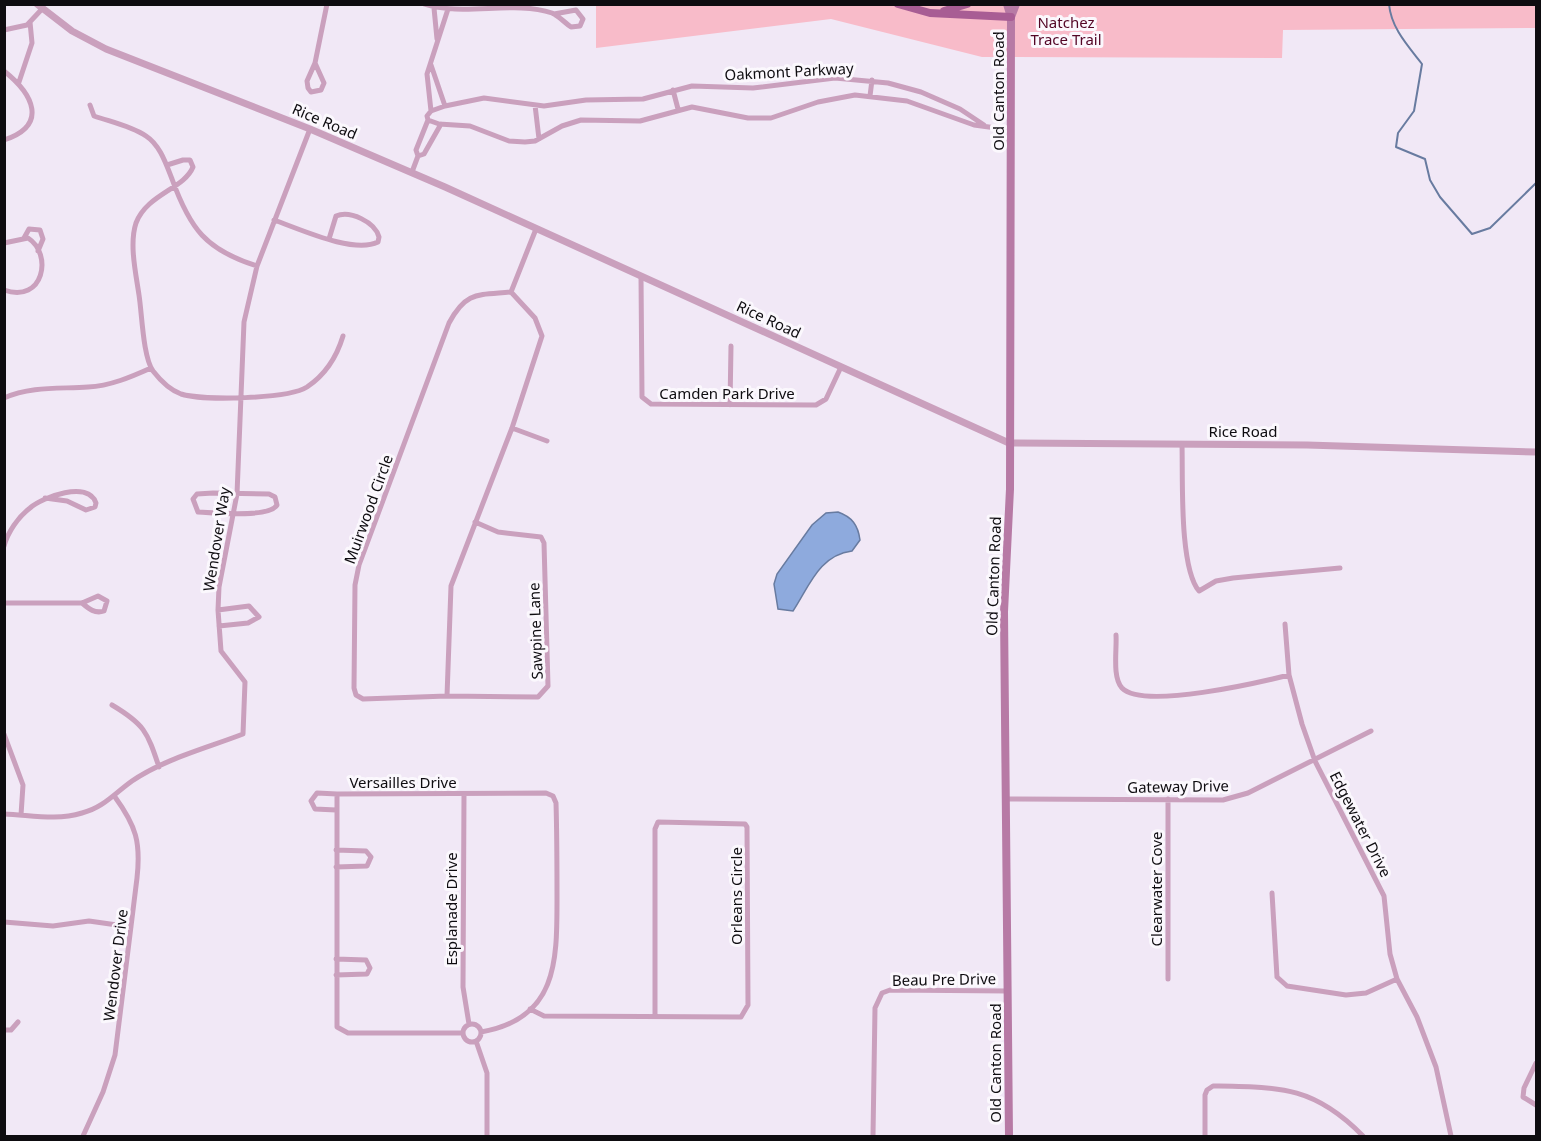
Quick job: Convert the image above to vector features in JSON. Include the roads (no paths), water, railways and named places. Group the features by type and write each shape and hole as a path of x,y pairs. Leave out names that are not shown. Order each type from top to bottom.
{"main road":[{"path":"898,4 930,13 1011,17"},
{"path":"930,13 967,4"},
{"name":"Old Canton Road","path":"1006,4 1011,17"},
{"name":"Old Canton Road","path":"1009,1137 1004,612 1010,443 1011,17 1016,4"}],"street":[{"path":"315,63 324,83 321,90 311,92 307,81 315,63 327,4"},
{"path":"424,4 434,8 531,9 554,14 576,10 583,19 580,26 571,27 554,14"},
{"path":"4,30 30,21 40,7"},
{"name":"Rice Road","path":"40,7 72,31 120,56 310,129 412,172 1010,443 1424,447 1536,452"},
{"path":"412,172 418,156 416,150 428,120 427,114 431,111 426,81 437,39 434,8"},
{"path":"437,39 443,32 448,9"},
{"path":"19,82 32,43 33,30 30,21"},
{"path":"431,65 445,106"},
{"path":"4,71 19,82 31,99 32,115 28,128 4,140"},
{"name":"Oakmont Parkway","path":"431,111 484,98 535,105 586,100 633,100 702,85 765,87 835,78 872,80 923,93 977,118 984,125"},
{"path":"870,96 872,80"},
{"path":"673,90 678,109"},
{"path":"919,105 923,93"},
{"name":"Oakmont Parkway","path":"428,120 441,124 470,126 516,142 539,139 562,126 581,120 640,121 678,109 704,107 738,117 771,118 831,99 870,96 919,105 974,125 1011,130"},
{"path":"90,105 94,116 147,136 158,148 193,225 209,245 235,259 258,266"},
{"path":"535,105 539,139"},
{"path":"418,156 424,154 441,124"},
{"name":"Wendover Way","path":"4,814 52,819 83,813 115,797 132,781 159,766 243,734 245,682 221,651 218,610 219,587 237,494 243,396 240,359 244,322 258,266 310,129"},
{"path":"167,165 190,160 193,166 190,173 156,197 136,224 134,246 151,369 163,383 180,394 201,397 286,395 306,388 323,374 338,352 344,336"},
{"path":"274,220 329,239 356,246 372,245 378,242 379,237 374,228 351,214 343,213 336,216 329,239"},
{"path":"24,238 28,229 40,230 43,239 37,251"},
{"path":"447,696 451,586 512,428 542,336 535,318 511,292 536,229"},
{"path":"4,243 24,238 32,241 41,266 38,284 24,294 4,290"},
{"name":"Camden Park Drive","path":"641,276 642,397 651,404 816,405 826,399 841,367"},
{"name":"Muirwood Circle","path":"447,696 363,699 356,695 354,688 356,585 359,565 445,334 459,305 480,295 511,292"},
{"path":"730,405 731,346"},
{"path":"4,398 46,388 90,387 115,382 151,369"},
{"path":"512,428 547,441"},
{"path":"1182,444 1183,512 1188,562 1192,583 1199,591 1207,585 1233,578 1340,568"},
{"path":"4,546 14,525 29,508 45,498 77,492 91,496 96,503 95,507 86,510 67,501 45,498"},
{"path":"197,494 237,494 269,494 274,497 277,505 270,512 198,512 193,499 197,494"},
{"name":"Sawpine Lane","path":"447,696 538,697 548,686 544,543 541,537 506,533 475,522"},
{"path":"4,603 82,603"},
{"path":"218,610 249,606 259,616 248,623 219,627"},
{"name":"Edgewater Drive","path":"1285,624 1289,675 1315,761 1342,817 1375,874 1384,896 1390,954 1397,979 1417,1017 1436,1066 1451,1137"},
{"path":"1116,635 1117,681 1124,690 1137,695 1207,692 1241,687 1289,675"},
{"path":"112,705 136,720 149,736 159,766"},
{"name":"Gateway Drive","path":"1005,799 1223,800 1248,793 1371,731"},
{"path":"4,734 23,785 21,815"},
{"path":"336,810 315,809 311,801 316,793 337,794"},
{"name":"Versailles Drive","path":"462,1033 342,1032 336,1022 337,794 546,793 553,796 556,803 556,952 549,983 530,1010 504,1025 481,1032"},
{"name":"Esplanade Drive","path":"464,794 463,987 469,1024"},
{"name":"Wendover Drive","path":"83,1137 103,1092 115,1055 140,853 130,817 115,797"},
{"name":"Clearwater Cove","path":"1168,799 1168,979"},
{"name":"Orleans Circle","path":"530,1010 544,1016 741,1017 746,1013 748,993 747,827 745,824 658,822 655,829 655,1016"},
{"path":"336,850 366,851 371,857 366,866 336,867"},
{"path":"1272,894 1277,977 1287,986 1346,995 1366,993 1397,979"},
{"path":"4,922 53,926 89,921 131,927"},
{"path":"336,959 366,960 370,968 367,974 336,975"},
{"name":"Beau Pre Drive","path":"873,1137 875,1008 882,993 890,990 1008,990"},
{"path":"4,1030 11,1030 18,1022"},
{"path":"476,1041 466,1040 462,1033 469,1024 477,1025 481,1032 476,1041 487,1073 487,1137"},
{"path":"1536,1063 1524,1088 1523,1097 1536,1105"},
{"path":"1205,1137 1205,1095 1207,1090 1214,1086 1284,1089 1309,1096 1325,1103 1363,1137"}],"water":[{"path":"838,512 854,522 860,540 852,551 841,554 823,565 793,611 778,609 774,584 777,574 812,525 826,513"}],"waterway":[{"path":"1389,4 1397,29 1422,64 1414,111 1398,133 1396,147 1425,159 1430,180 1440,197 1472,234 1490,228 1536,183"}],"park label":[{"name":"Natchez Trace Trail","path":"1066,30"}]}
